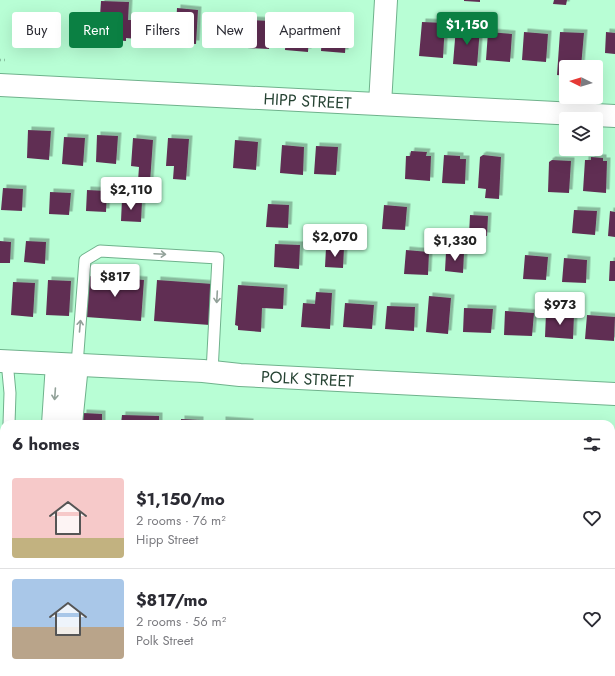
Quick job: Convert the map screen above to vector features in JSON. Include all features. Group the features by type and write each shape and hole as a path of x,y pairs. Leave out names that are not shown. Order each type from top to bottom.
{"street":[{"path":"380,104 386,0"},
{"name":"HIPP STREET","path":"0,85 615,116"},
{"name":"POLK STREET","path":"3,361 212,372 240,375 615,394"},
{"path":"54,420 67,365"},
{"path":"67,365 71,420"}],"lane":[{"path":"67,365 85,260 100,251 108,251 218,258 212,372"},
{"path":"3,361 8,420"}],"path":[{"path":"0,60 5,60"}],"building":[{"path":"480,0 480,2 464,1"},
{"path":"554,0 567,0 566,5 553,4"},
{"path":"101,1 129,2 128,20 131,20 131,38 126,38 126,41 123,41 123,12 100,12"},
{"path":"177,8 198,10 196,44 194,44 194,12 177,12"},
{"path":"257,20 265,21 265,48 269,49 247,48 257,48"},
{"path":"422,22 445,23 443,58 419,56"},
{"path":"456,27 480,28 477,66 453,64"},
{"path":"488,32 512,34 510,62 486,60"},
{"path":"524,32 548,34 546,62 522,60"},
{"path":"560,32 584,33 582,60 559,60 559,75 557,75"},
{"path":"606,32 615,33 615,54 605,53"},
{"path":"285,48 308,48 308,52 285,50"},
{"path":"321,48 345,48 345,53 321,51"},
{"path":"28,130 51,131 49,160 27,158"},
{"path":"97,135 118,136 116,164 96,162"},
{"path":"64,137 85,138 83,166 62,164"},
{"path":"133,138 153,140 150,182 138,181 139,167 131,166"},
{"path":"168,138 189,139 186,180 173,179 174,166 166,166"},
{"path":"235,140 258,142 256,170 233,168"},
{"path":"282,145 304,147 303,175 280,173"},
{"path":"316,146 338,147 336,175 314,174"},
{"path":"411,151 427,152 426,156 431,156 430,181 405,179 406,156 410,156"},
{"path":"444,155 460,156 460,159 466,159 465,184 442,183"},
{"path":"483,155 501,157 499,199 485,198 486,189 478,188 480,157"},
{"path":"591,157 603,158 603,161 607,161 606,193 583,191 585,160 591,160"},
{"path":"552,160 571,161 569,193 548,192 549,162"},
{"path":"3,188 23,189 22,211 1,210"},
{"path":"87,190 107,191 106,212 86,211"},
{"path":"50,192 71,193 69,215 49,214"},
{"path":"122,199 142,201 141,222 121,221"},
{"path":"268,204 289,205 288,228 266,227"},
{"path":"384,205 407,207 405,230 382,229"},
{"path":"574,210 597,211 595,235 572,233"},
{"path":"610,211 615,212 615,237 608,236"},
{"path":"470,215 488,216 487,236 469,235"},
{"path":"0,241 11,242 10,263 0,263"},
{"path":"26,241 46,242 45,264 24,262"},
{"path":"275,244 300,245 299,269 274,267"},
{"path":"326,248 344,248 343,268 325,267"},
{"path":"406,250 429,252 428,275 404,274"},
{"path":"446,252 464,253 463,273 445,271"},
{"path":"525,255 548,257 546,280 523,279"},
{"path":"564,258 587,260 586,283 562,282"},
{"path":"610,261 615,261 615,281 609,281"},
{"path":"88,276 144,280 141,321 86,317"},
{"path":"48,280 71,281 69,316 46,315"},
{"path":"157,280 213,284 210,325 154,321"},
{"path":"13,282 35,283 33,317 11,315"},
{"path":"238,285 284,288 283,309 262,308 261,332 238,330 238,326 235,325"},
{"path":"316,292 332,293 330,329 301,327 303,303 315,304"},
{"path":"429,296 451,298 448,334 426,332"},
{"path":"345,303 374,305 372,329 343,327"},
{"path":"387,306 415,307 414,331 385,329"},
{"path":"464,308 493,309 491,333 463,332"},
{"path":"505,311 534,313 532,336 504,335"},
{"path":"546,313 574,315 573,339 545,337"},
{"path":"587,315 615,317 614,341 585,339"},
{"path":"83,413 102,414 102,420 82,420"},
{"path":"122,415 159,416 159,420 121,420"}]}
